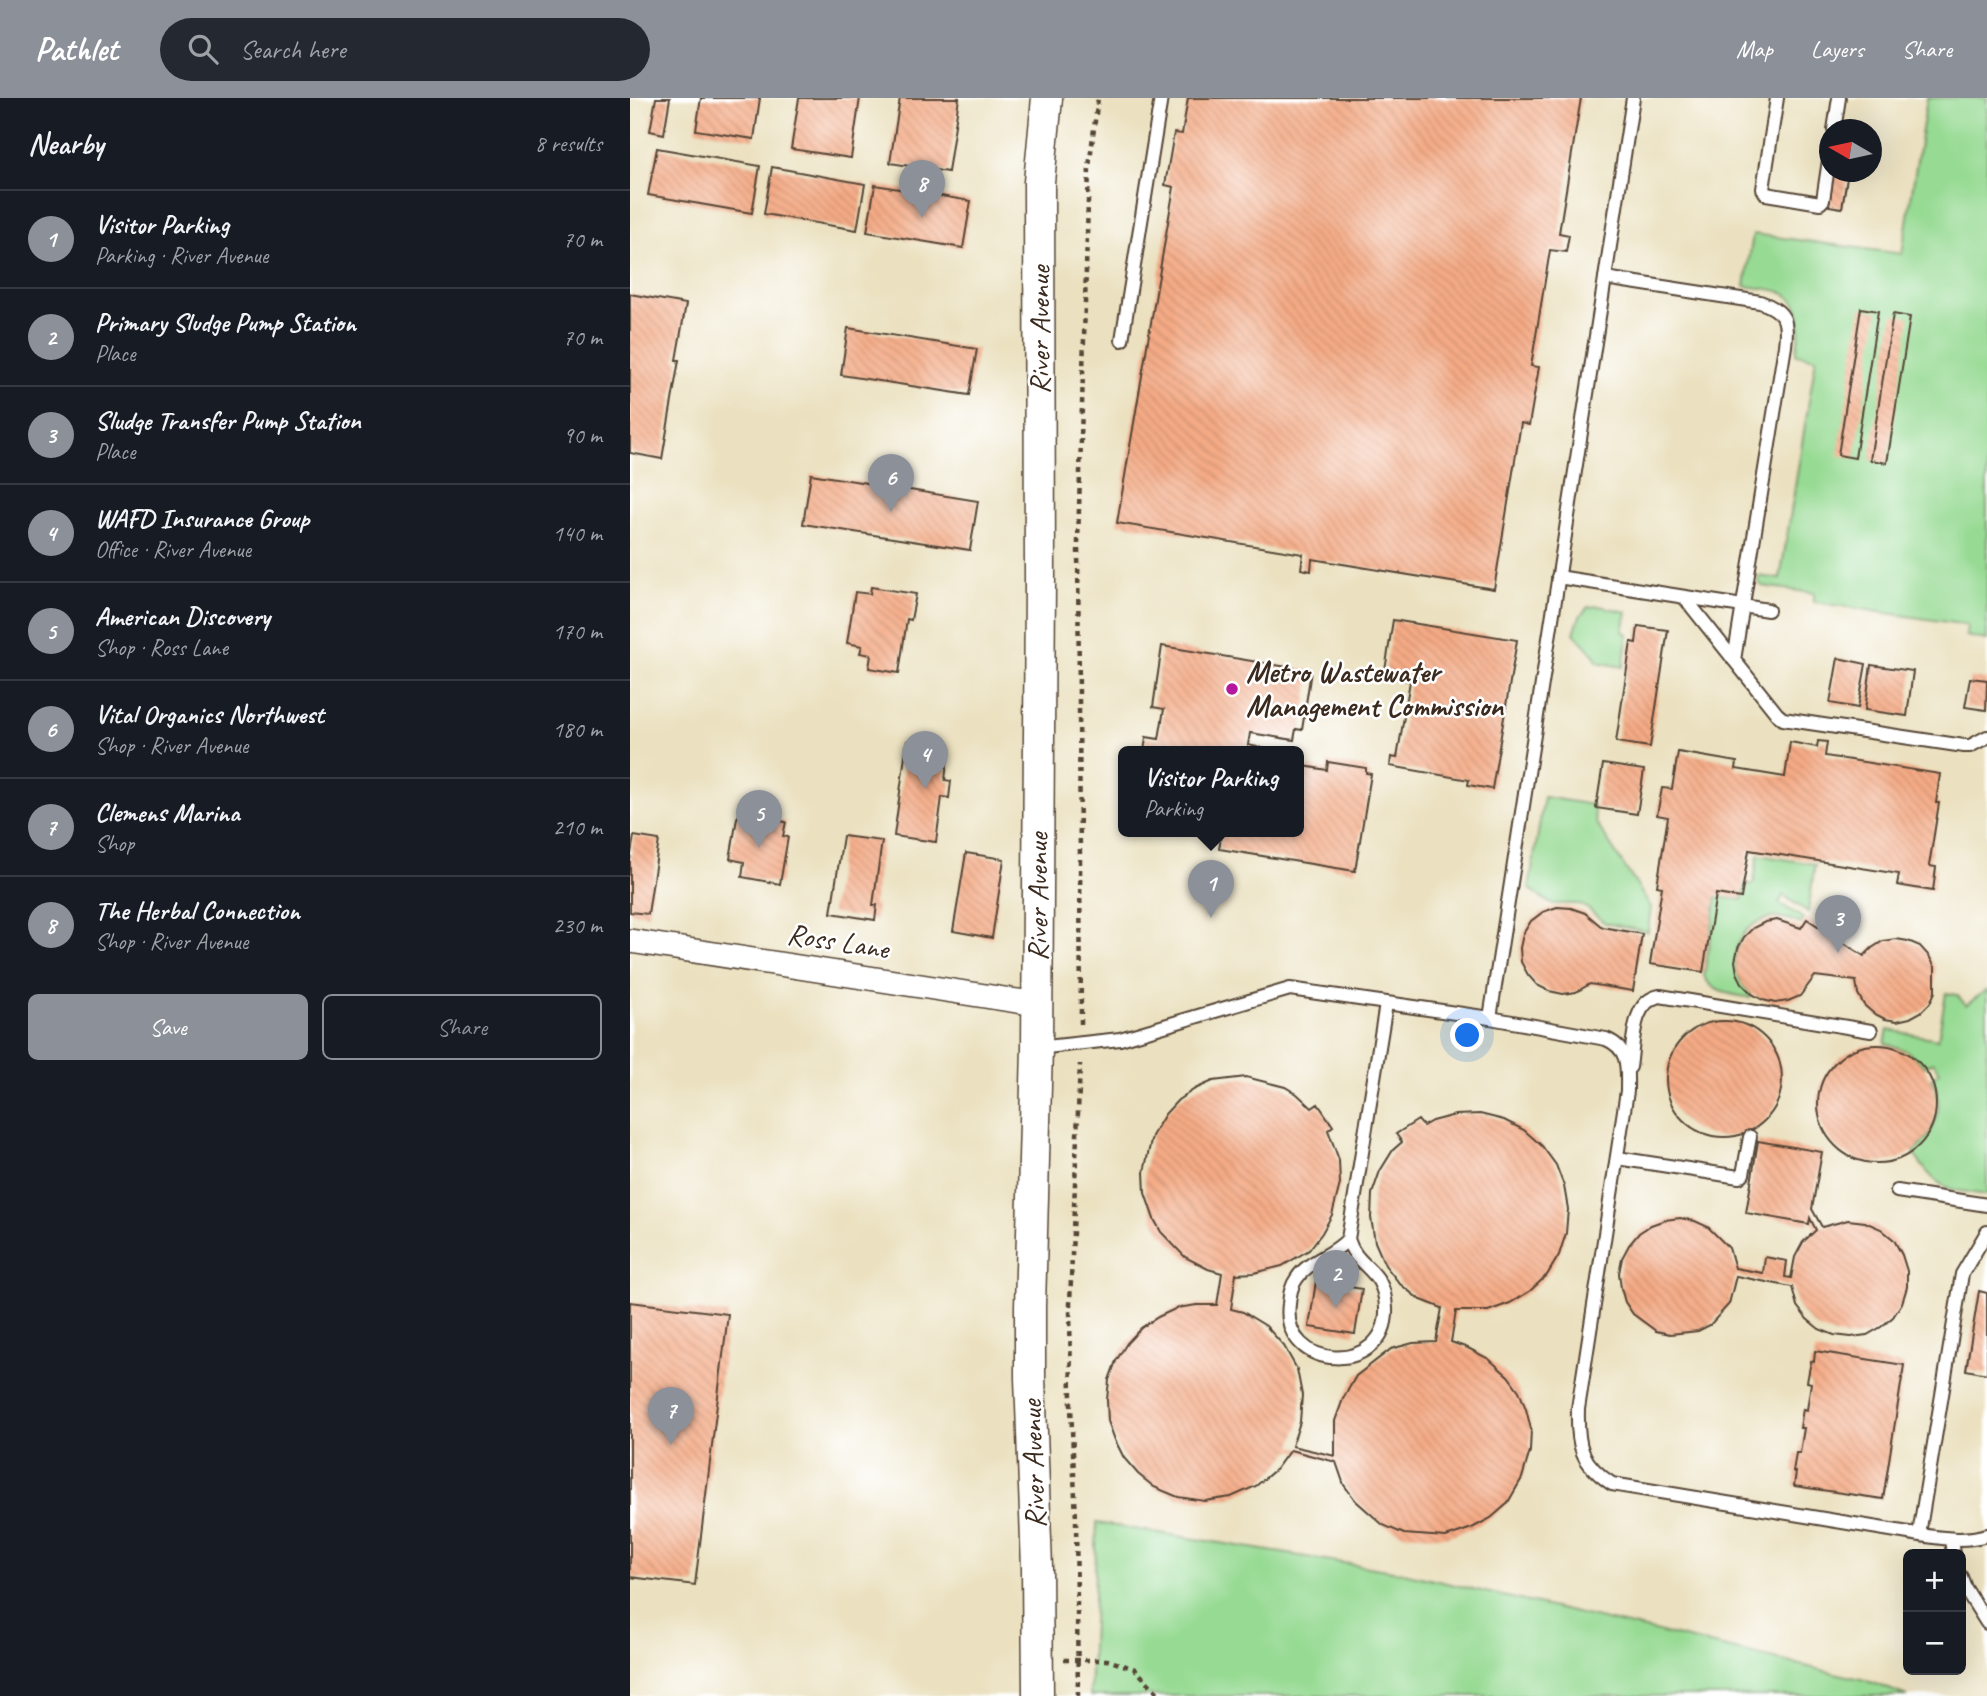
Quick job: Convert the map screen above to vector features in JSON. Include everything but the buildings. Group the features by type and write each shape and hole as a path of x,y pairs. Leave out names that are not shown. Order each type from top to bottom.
{"street":[{"name":"River Avenue","path":"1038,1696 1037,1568 1030,1378 1037,1048 1039,182 1047,98"},
{"name":"Ross Lane","path":"630,941 1037,1004"}],"lane":[{"path":"1122,340 1161,98"},
{"path":"1490,1018 1633,98"},
{"path":"1777,98 1763,189 1766,194 1820,202 1823,200 1826,182"},
{"path":"1836,119 1839,98"},
{"path":"1605,278 1760,302 1779,311 1784,318 1787,330 1785,346 1734,660"},
{"path":"1558,577 1768,610"},
{"path":"1684,597 1783,719 1964,746 1970,746 1987,737"},
{"path":"1037,1048 1120,1039 1290,989 1490,1018 1606,1039 1618,1044 1625,1056 1627,1091"},
{"path":"1871,1031 1660,996 1645,1002 1638,1015 1578,1409 1577,1435 1583,1455 1595,1472 1612,1483 1951,1539 1987,1535"},
{"path":"1348,1240 1339,1249 1304,1269 1291,1287 1288,1321 1291,1333 1305,1348 1342,1358 1357,1355 1379,1336 1386,1310 1382,1286 1373,1270 1353,1254 1348,1240 1386,1004"},
{"path":"1606,1039 1621,1038 1636,1028"},
{"path":"1617,1157 1739,1177 1744,1174 1750,1137"},
{"path":"1897,1191 1987,1205"},
{"path":"1919,1534 1962,1274 1987,1232"},
{"path":"1323,1259 1341,1256 1361,1261"},
{"path":"1951,1539 1952,1549"},
{"path":"1966,1590 1987,1623"}],"path":[{"path":"1077,1696 1079,1659 1070,1303 1081,1043 1078,542 1088,167 1098,98"},
{"path":"1079,1659 1107,1660 1135,1669 1161,1696"}],"green space":[{"path":"1927,98 1987,98 1987,640 1966,636 1967,625 1814,602 1814,593 1762,586 1758,581 1759,576 1780,579 1816,358 1796,354 1800,320 1791,298 1774,290 1745,286 1753,234 1902,254"},
{"path":"1599,606 1627,612 1623,632 1628,634 1623,667 1598,662 1574,633 1580,616 1588,607"},
{"path":"1544,797 1593,805 1596,823 1651,907 1648,932 1605,923 1578,904 1551,904 1529,888"},
{"path":"1758,855 1815,864 1808,912 1783,895 1779,903 1804,919 1801,924 1783,918 1767,919 1753,925 1736,949 1735,964 1740,980 1751,995 1750,998 1718,990 1704,976 1717,897 1742,900 1746,883 1750,885 1754,882"},
{"path":"1987,990 1987,1195 1944,1186 1929,1174 1913,1153 1933,1128 1938,1098 1931,1078 1940,1072 1933,1062 1925,1067 1907,1051 1885,1043 1888,1030 1938,1039 1946,993 1957,995 1966,1005"},
{"path":"1097,1523 1399,1572 1865,1680 1907,1696 1090,1696"}],"place":[{"name":"The Herbal Connection","path":"922,218"},
{"name":"Vital Organics Northwest","path":"891,512"},
{"name":"Metro Wastewater Management Commission","path":"1232,689"},
{"name":"WAFD Insurance Group","path":"925,789"},
{"name":"American Discovery","path":"759,848"},
{"name":"Visitor Parking","path":"1211,918"},
{"name":"Sludge Transfer Pump Station","path":"1838,953"},
{"name":"Primary Sludge Pump Station","path":"1336,1308"},
{"name":"Clemens Marina","path":"671,1445"}]}
